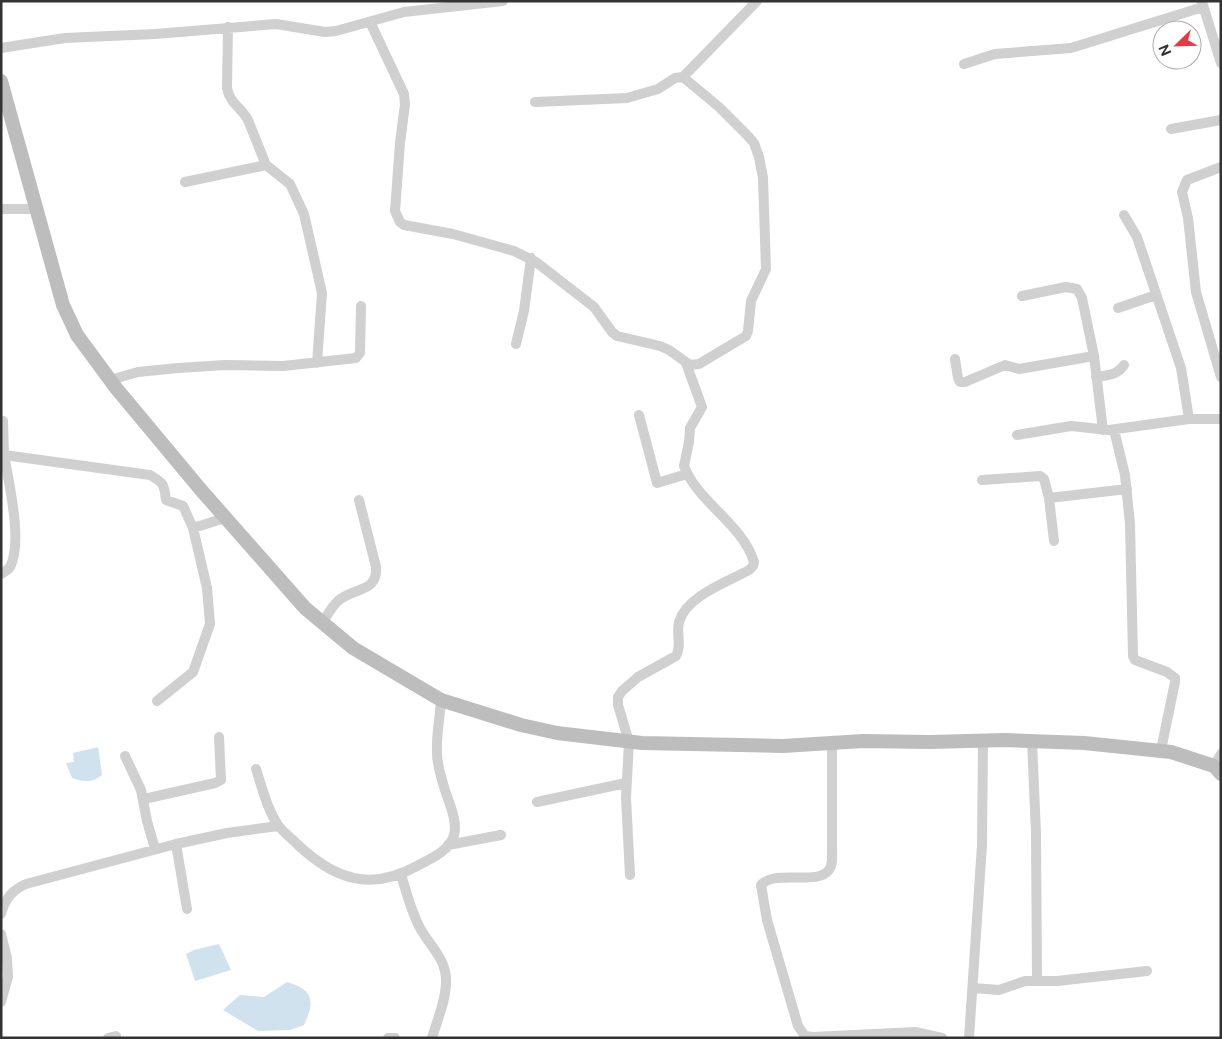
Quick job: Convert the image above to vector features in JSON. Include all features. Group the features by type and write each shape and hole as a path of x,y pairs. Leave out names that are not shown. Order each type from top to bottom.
{"street":[{"path":"1,48 65,38 154,34 276,24 325,32 336,31 404,12 504,1"},
{"path":"535,102 627,98 663,87 676,78 683,77 757,1"},
{"path":"964,64 995,54 1071,48 1202,4 1221,63"},
{"path":"370,22 404,94 405,104 395,211 400,222 404,225 453,234 514,251 531,258 598,311 612,332 617,336 660,346 694,366 746,336 748,331 751,301 764,275 766,260 763,178 754,143 719,107 683,77"},
{"path":"228,27 228,96 248,120 266,165 290,184 304,214 322,293 317,363"},
{"path":"1,81 62,305 77,335 110,380 280,581 322,623 353,648 441,700 521,725 557,733 629,742 782,746 863,741 930,742 983,740 1109,744 1162,750 1218,765"},
{"path":"1171,129 1221,120"},
{"path":"185,182 266,165"},
{"path":"1221,167 1187,180 1182,192 1188,218 1196,292 1221,377"},
{"path":"1,209 36,209"},
{"path":"1124,215 1137,237 1181,368 1190,419"},
{"path":"516,344 524,311 531,258"},
{"path":"1022,296 1066,287 1077,289 1082,298 1094,356 1103,430"},
{"path":"1118,308 1156,295"},
{"path":"110,380 138,372 178,368 225,365 276,367 358,357 360,353 361,306"},
{"path":"955,359 958,378 960,382 965,382 1005,365 1019,369 1094,356"},
{"path":"630,875 626,783 629,742 618,705 618,697 622,690 638,677 676,656 679,619 689,604 749,570 754,562 749,549 736,530 699,490 687,474 684,461 689,442 690,428 702,407 686,363"},
{"path":"1096,377 1114,374 1121,370 1124,365"},
{"path":"639,415 657,483 687,474"},
{"path":"1017,435 1072,426 1114,430 1190,419 1221,419"},
{"path":"1,574 10,568 16,545 4,455 3,421"},
{"path":"1114,430 1121,452 1130,524 1133,656 1135,660 1167,672 1175,678 1162,750"},
{"path":"4,455 150,475 162,481 165,486 166,500 182,506 193,528 207,588 210,624 193,672 157,701"},
{"path":"982,480 1040,476 1044,478 1049,498 1054,541"},
{"path":"1049,498 1127,489"},
{"path":"322,623 339,600 369,586 377,574 359,500"},
{"path":"193,528 225,518"},
{"path":"256,769 278,826 322,866 349,878 368,880 401,874 438,854 448,846 454,836 455,826 436,755 441,700"},
{"path":"144,799 221,780 219,737"},
{"path":"969,1038 982,845 983,740"},
{"path":"1032,741 1036,833 1037,981"},
{"path":"832,744 832,857 829,870 824,874 816,876 768,880 761,885 767,920 798,1026 802,1035 805,1036 915,1032 942,1038"},
{"path":"125,756 144,799 147,821 155,849"},
{"path":"537,802 626,783"},
{"path":"1,914 9,895 16,888 39,880 176,844 227,833 278,826"},
{"path":"448,846 501,834"},
{"path":"176,844 187,909"},
{"path":"401,874 420,927 437,952 445,969 444,999 432,1038"},
{"path":"1,934 8,978 1,1002"},
{"path":"973,988 999,990 1018,983 1057,981 1147,971"},
{"path":"388,1038 395,1038"}],"water":[{"path":"98,747 102,775 88,781 72,778 66,763 74,762 73,753"},
{"path":"219,944 231,970 195,981 186,954 194,950"},
{"path":"287,982 303,989 310,998 310,1009 304,1025 290,1030 258,1031 223,1010 240,995 264,997"}]}
